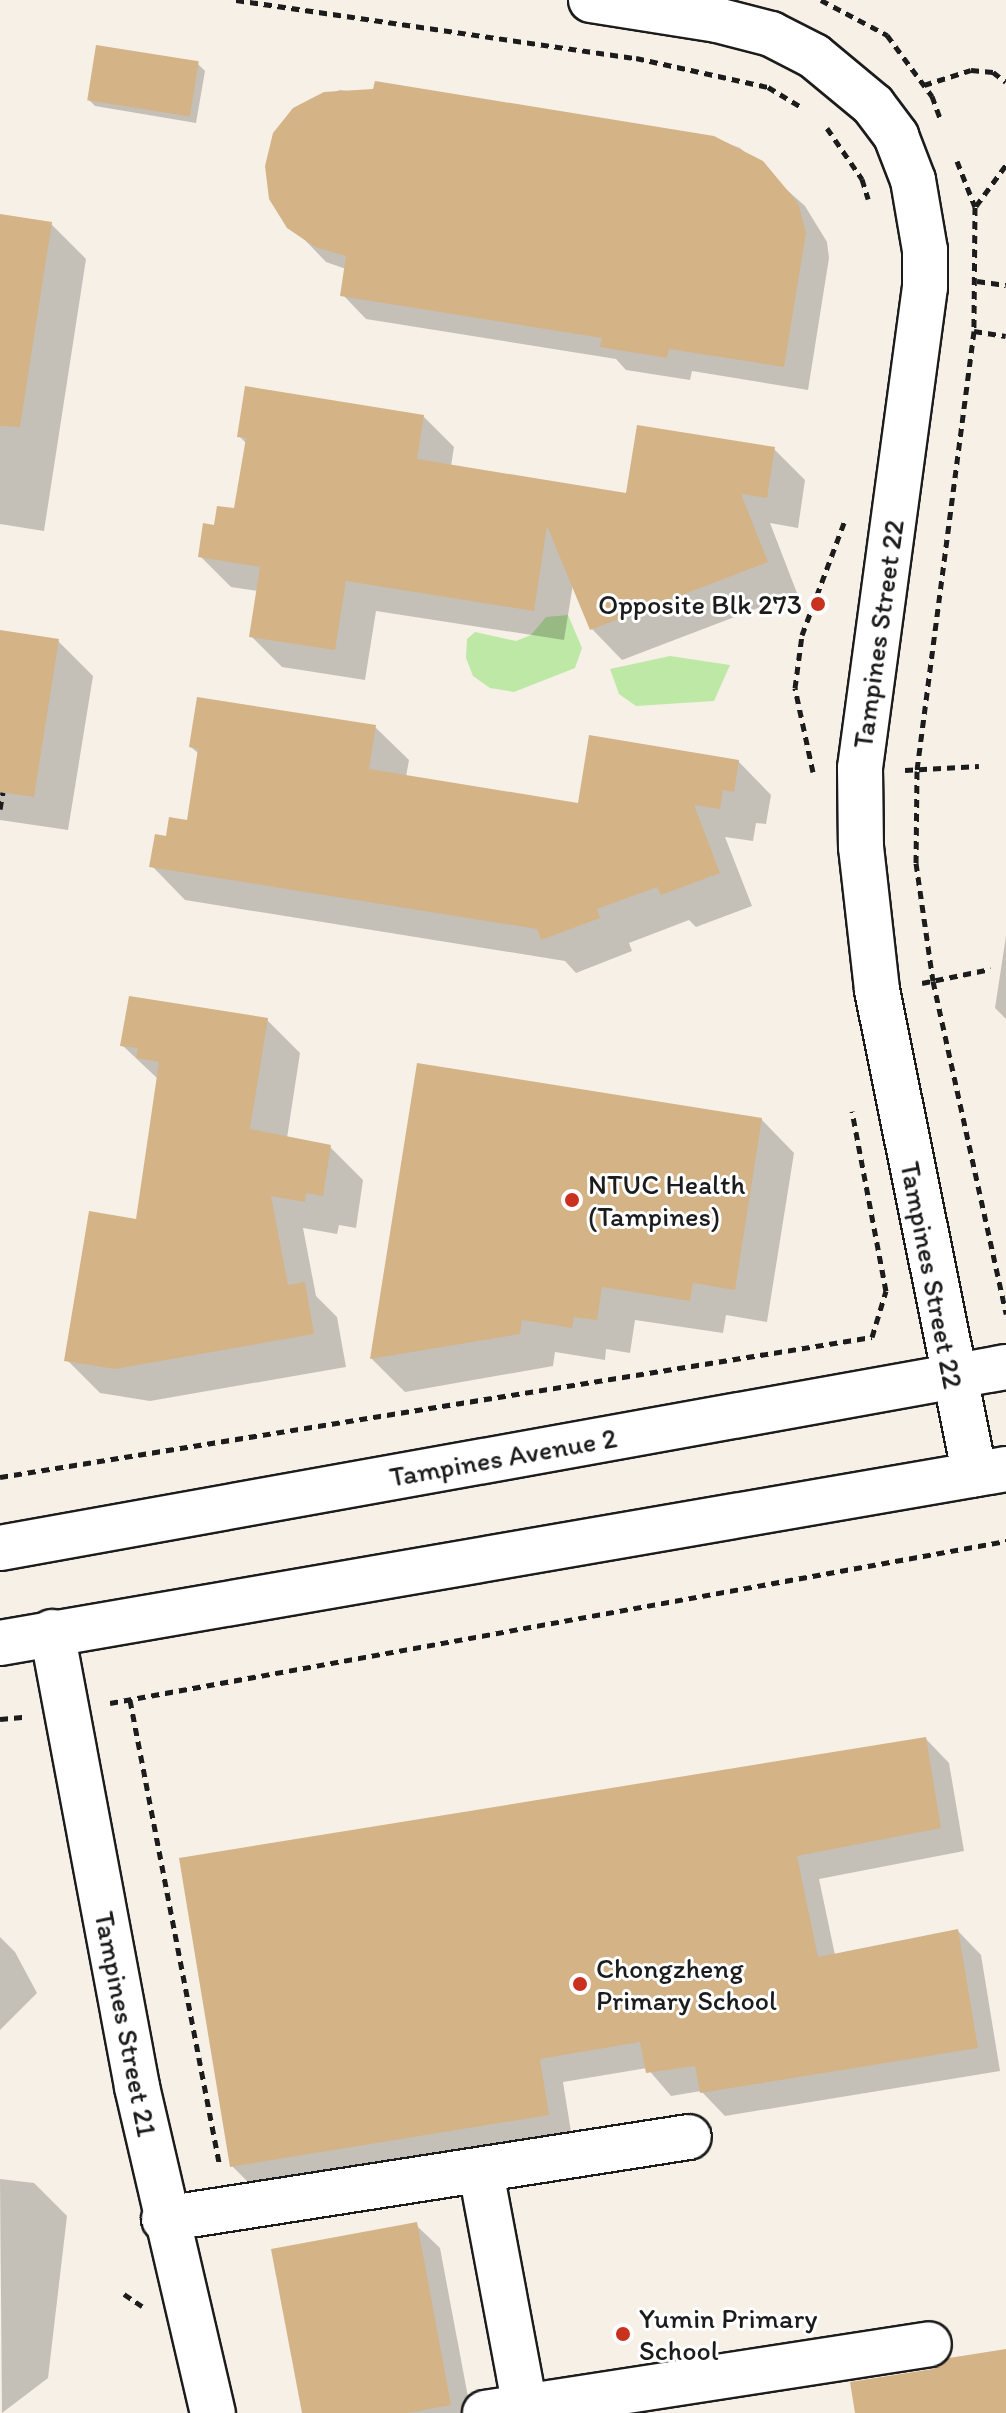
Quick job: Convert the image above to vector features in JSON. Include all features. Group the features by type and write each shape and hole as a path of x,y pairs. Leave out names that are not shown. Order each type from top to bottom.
{"street":[{"name":"Tampines Street 22","path":"591,0 717,20 771,34 814,56 873,105 896,136 913,180 925,250 925,287 860,768 861,847 877,990 951,1377 990,1472"},
{"name":"Tampines Avenue 2","path":"0,1548 1006,1367"},
{"path":"0,1643 990,1472"},
{"name":"Tampines Street 21","path":"52,1632 164,2219 213,2413"},
{"path":"164,2219 481,2172 689,2137"},
{"path":"481,2172 505,2409 929,2344"}],"path":[{"path":"236,0 636,58 768,87 812,114"},
{"path":"821,0 887,35 924,85 943,124"},
{"path":"924,85 971,70 993,72 1006,82"},
{"path":"823,121 862,179 869,205"},
{"path":"954,152 975,207 977,281 974,331 917,771 916,863 933,981 1006,1314"},
{"path":"975,207 1006,165"},
{"path":"977,281 1006,285"},
{"path":"974,331 1006,336"},
{"path":"814,786 795,688 802,635 848,510"},
{"path":"860,768 917,771 979,766"},
{"path":"0,809 3,792"},
{"path":"877,990 991,969"},
{"path":"0,1477 872,1337 886,1291 849,1095"},
{"path":"0,1719 130,1700 1006,1541"},
{"path":"130,1700 228,2210"},
{"path":"124,2294 146,2309"}],"green space":[{"path":"568,615 582,648 575,668 514,692 490,688 473,676 466,658 467,639 475,632 516,641 531,635 546,617"},
{"path":"670,656 730,665 714,701 636,706 619,694 610,669"}],"building":[{"path":"96,45 199,61 190,117 87,100"},
{"path":"375,81 714,136 763,161 798,203 806,233 784,367 669,349 667,358 600,347 602,338 340,296 346,256 315,247 287,228 269,199 265,166 273,133 293,108 324,92 373,89"},
{"path":"0,214 52,222 20,427 0,426"},
{"path":"245,386 424,415 417,459 626,493 637,425 775,447 767,498 741,494 768,562 590,630 547,526 534,611 346,581 335,650 249,637 260,567 198,557 203,523 214,525 217,506 234,508 246,438 237,437"},
{"path":"0,630 59,639 34,797 0,792"},
{"path":"197,697 376,725 369,769 578,803 589,735 739,760 734,792 723,790 720,809 694,805 720,873 661,895 657,887 597,909 600,918 541,940 537,929 149,867 155,834 166,836 169,817 187,820 198,749 189,747"},
{"path":"129,996 268,1018 250,1129 331,1145 323,1196 306,1193 305,1202 271,1196 288,1285 305,1282 314,1334 115,1369 64,1361 89,1211 136,1219 159,1062 136,1058 138,1048 120,1046"},
{"name":"NTUC Health (Tampines)","path":"417,1063 762,1118 735,1290 693,1283 690,1301 602,1287 597,1320 574,1317 572,1328 522,1320 520,1334 370,1359"},
{"path":"926,1737 941,1828 797,1856 818,1957 958,1929 978,2048 700,2093 695,2066 646,2073 640,2042 540,2059 549,2115 230,2167 179,1858"},
{"path":"417,2222 451,2405 407,2413 302,2413 271,2249"},
{"path":"1006,2349 1006,2413 855,2413 850,2382 933,2369 949,2358"}],"place":[{"name":"Opposite Blk 273","path":"818,604"},
{"name":"NTUC Health (Tampines)","path":"572,1200"},
{"name":"Chongzheng Primary School","path":"580,1984"},
{"name":"Yumin Primary School","path":"623,2334"}]}
